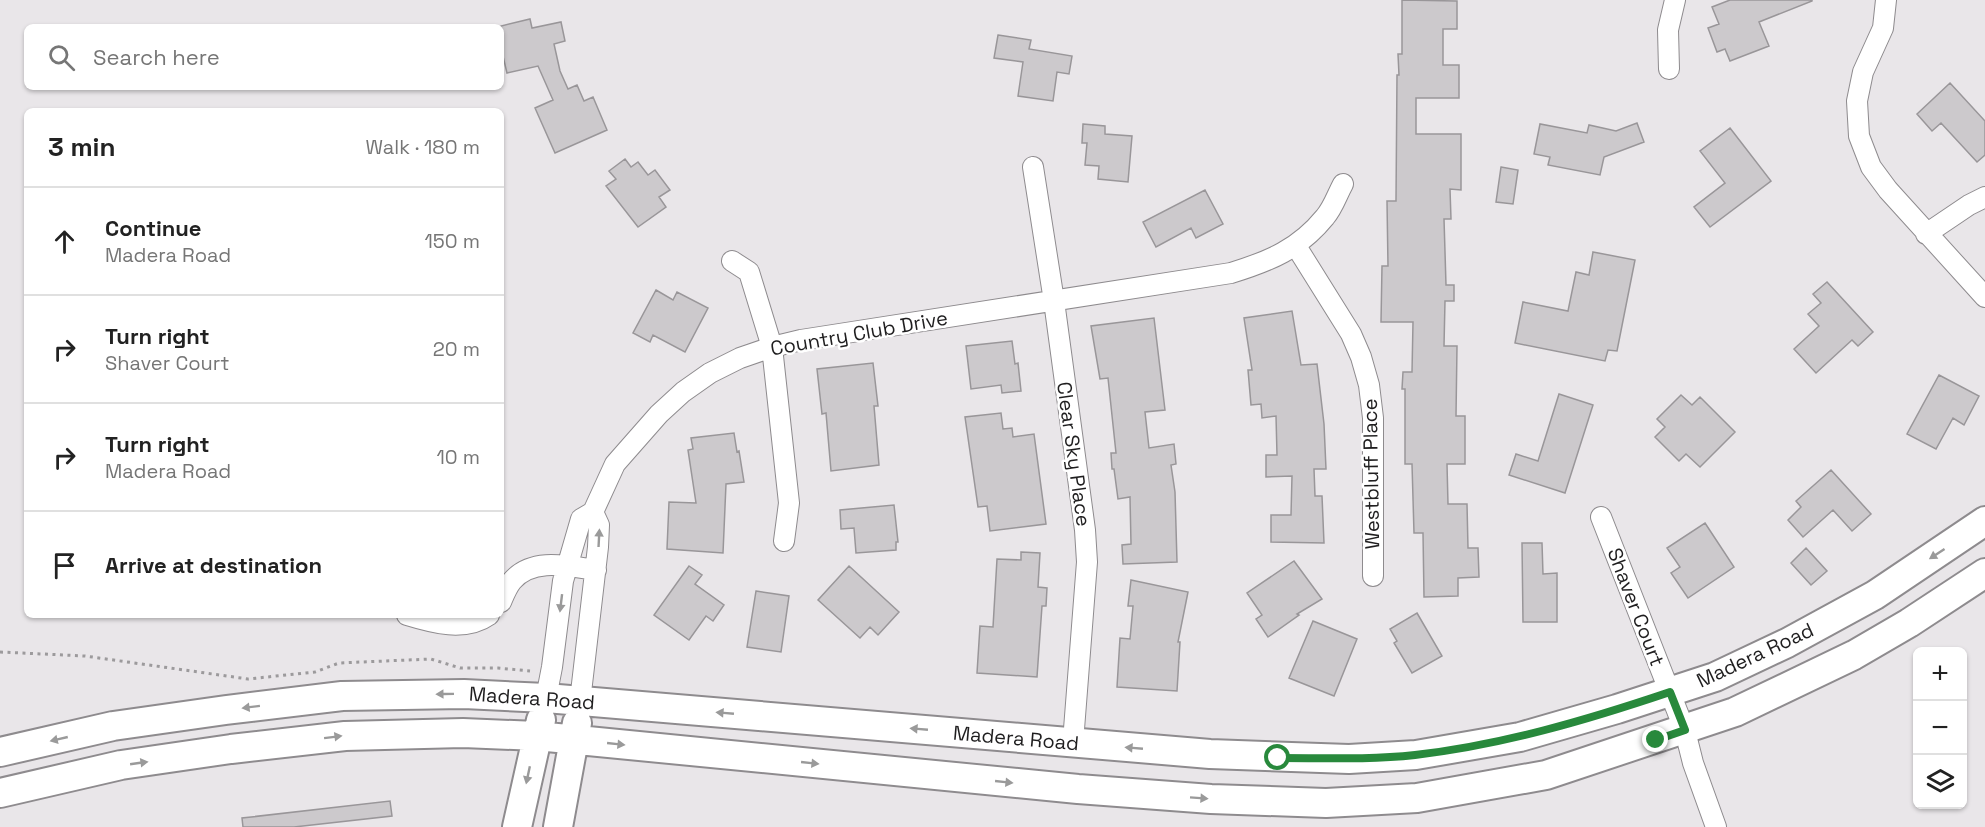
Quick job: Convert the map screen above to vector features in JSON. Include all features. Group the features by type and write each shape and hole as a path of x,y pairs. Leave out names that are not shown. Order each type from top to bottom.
{"main road":[{"name":"Madera Road","path":"0,752 113,726 226,710 342,696 464,694 546,698 1210,754 1349,759 1416,754 1520,737 1715,677 1786,643 1875,595 1985,521"},
{"name":"Madera Road","path":"0,792 121,765 231,749 345,736 463,733 537,736 1078,789 1211,799 1326,803 1417,798 1546,775 1735,712 1854,655 1909,623 1985,573"},
{"path":"517,827 546,698"},
{"path":"558,827 580,701"}],"street":[{"path":"1669,69 1668,30 1675,0"},
{"path":"1886,0 1883,28 1863,72 1857,101 1859,136 1871,166 1888,190 1985,297"},
{"name":"Clear Sky Place","path":"1033,166 1085,530 1087,562 1073,742"},
{"name":"Country Club Drive","path":"546,698 563,581 580,519 593,513 615,464 667,407 683,392 710,374 740,358 801,340 1232,273 1261,264 1296,246 1327,216 1343,184"},
{"path":"1926,234 1960,210 1985,197"},
{"name":"Westbluff Place","path":"1296,246 1351,334 1369,385 1373,418 1373,576"},
{"path":"732,261 749,272 772,347 789,503 784,541"},
{"path":"580,701 596,570 599,525 593,513"},
{"name":"Shaver Court","path":"1601,517 1685,730 1716,827"},
{"path":"504,595 510,582 521,572 538,566 567,566 596,570"},
{"path":"420,618 451,625 479,621 484,618"}],"path":[{"path":"0,652 85,656 248,679 315,672 339,663 431,659 460,668 530,671"}],"building":[{"path":"1402,0 1457,1 1457,29 1443,29 1443,65 1459,65 1459,98 1416,98 1416,134 1461,134 1461,190 1450,189 1451,219 1444,219 1446,285 1454,285 1454,301 1445,301 1444,346 1457,346 1456,416 1465,416 1465,464 1447,464 1448,504 1467,504 1468,548 1478,548 1479,577 1458,578 1458,596 1424,597 1423,533 1414,533 1412,464 1405,464 1405,389 1402,389 1403,372 1412,372 1413,322 1381,322 1382,266 1388,266 1387,201 1396,201 1397,75 1399,75 1398,54 1402,54"},
{"path":"1730,0 1812,1 1759,22 1769,46 1730,61 1725,49 1717,52 1708,28 1719,24 1712,7"},
{"path":"530,19 532,28 561,22 565,41 554,44 560,71 568,89 577,85 584,101 593,97 607,130 555,153 535,108 553,100 538,66 507,73 504,60 504,25"},
{"path":"998,35 1031,40 1029,49 1072,56 1069,74 1057,72 1053,101 1018,96 1023,62 994,58"},
{"path":"1950,83 1985,121 1985,155 1977,162 1941,123 1932,131 1917,114"},
{"path":"1637,123 1644,142 1604,157 1600,175 1548,165 1550,157 1534,154 1540,124 1587,133 1589,125 1616,131"},
{"path":"1083,124 1105,126 1105,134 1132,136 1128,182 1098,179 1099,166 1085,165 1087,143 1082,143"},
{"path":"1730,128 1771,181 1710,227 1694,207 1725,183 1700,151"},
{"path":"625,159 631,167 638,162 648,175 655,170 670,190 659,197 666,207 638,227 606,186 616,179 609,171"},
{"path":"1501,167 1518,170 1513,204 1496,202"},
{"path":"1205,190 1223,224 1196,238 1191,228 1156,247 1143,222"},
{"path":"1593,252 1635,260 1617,351 1608,350 1605,361 1515,343 1523,302 1568,311 1576,272 1589,275"},
{"path":"1827,282 1873,332 1858,346 1852,340 1816,373 1794,349 1819,326 1808,314 1821,303 1813,294"},
{"path":"656,290 673,300 677,292 708,308 685,352 653,335 650,342 633,333"},
{"path":"1292,311 1301,365 1317,364 1324,424 1326,469 1314,469 1315,496 1322,496 1324,543 1271,542 1271,515 1291,515 1292,476 1266,477 1266,455 1277,455 1276,416 1262,418 1261,404 1251,405 1248,370 1252,370 1244,318"},
{"path":"1154,318 1165,410 1145,412 1149,448 1174,444 1176,464 1171,465 1175,492 1177,562 1123,564 1122,545 1131,544 1130,497 1118,499 1114,469 1112,469 1111,453 1116,453 1108,378 1100,379 1091,326"},
{"path":"1012,341 1015,364 1018,363 1021,391 1002,393 1001,385 971,389 966,346"},
{"path":"873,363 878,406 874,406 879,465 831,471 826,413 822,414 817,369"},
{"path":"1939,375 1979,396 1964,425 1953,418 1936,449 1907,434"},
{"path":"1559,394 1593,405 1565,493 1509,475 1516,454 1538,461"},
{"path":"1681,395 1692,405 1700,397 1735,432 1700,467 1686,454 1679,461 1655,437 1665,427 1657,419"},
{"path":"1001,413 1003,429 1012,428 1013,437 1034,434 1046,524 990,531 987,506 978,507 965,417"},
{"path":"734,433 744,482 726,484 723,553 667,549 669,502 696,503 688,450 693,449 691,438"},
{"path":"1831,470 1871,514 1852,531 1833,510 1803,537 1788,520 1801,507 1796,501"},
{"path":"894,505 898,542 896,542 896,550 856,553 854,528 841,529 840,510"},
{"path":"1705,523 1734,567 1688,598 1671,573 1680,567 1667,548"},
{"path":"1522,543 1542,543 1543,574 1557,573 1557,622 1523,622"},
{"path":"1806,548 1827,571 1811,585 1791,563"},
{"path":"1021,552 1040,553 1038,587 1047,588 1046,606 1042,606 1037,677 977,673 980,626 993,627 997,559 1021,560"},
{"path":"1294,561 1322,599 1297,614 1299,615 1268,637 1256,619 1262,615 1247,593"},
{"path":"689,566 702,575 695,584 724,605 713,621 706,616 689,640 654,615"},
{"path":"849,566 899,612 878,635 870,627 860,638 818,600"},
{"path":"1131,580 1188,592 1178,642 1180,642 1177,691 1117,687 1120,638 1130,639 1133,606 1128,606"},
{"path":"756,591 789,596 781,652 747,647"},
{"path":"1417,613 1442,656 1412,673 1394,643 1397,641 1390,629"},
{"path":"1313,621 1357,639 1334,696 1289,678"},
{"path":"390,801 392,816 294,827 243,827 242,818"}],"route":[{"path":"1278,758 1349,759 1416,754 1520,737 1670,692 1685,730 1656,740"}]}
